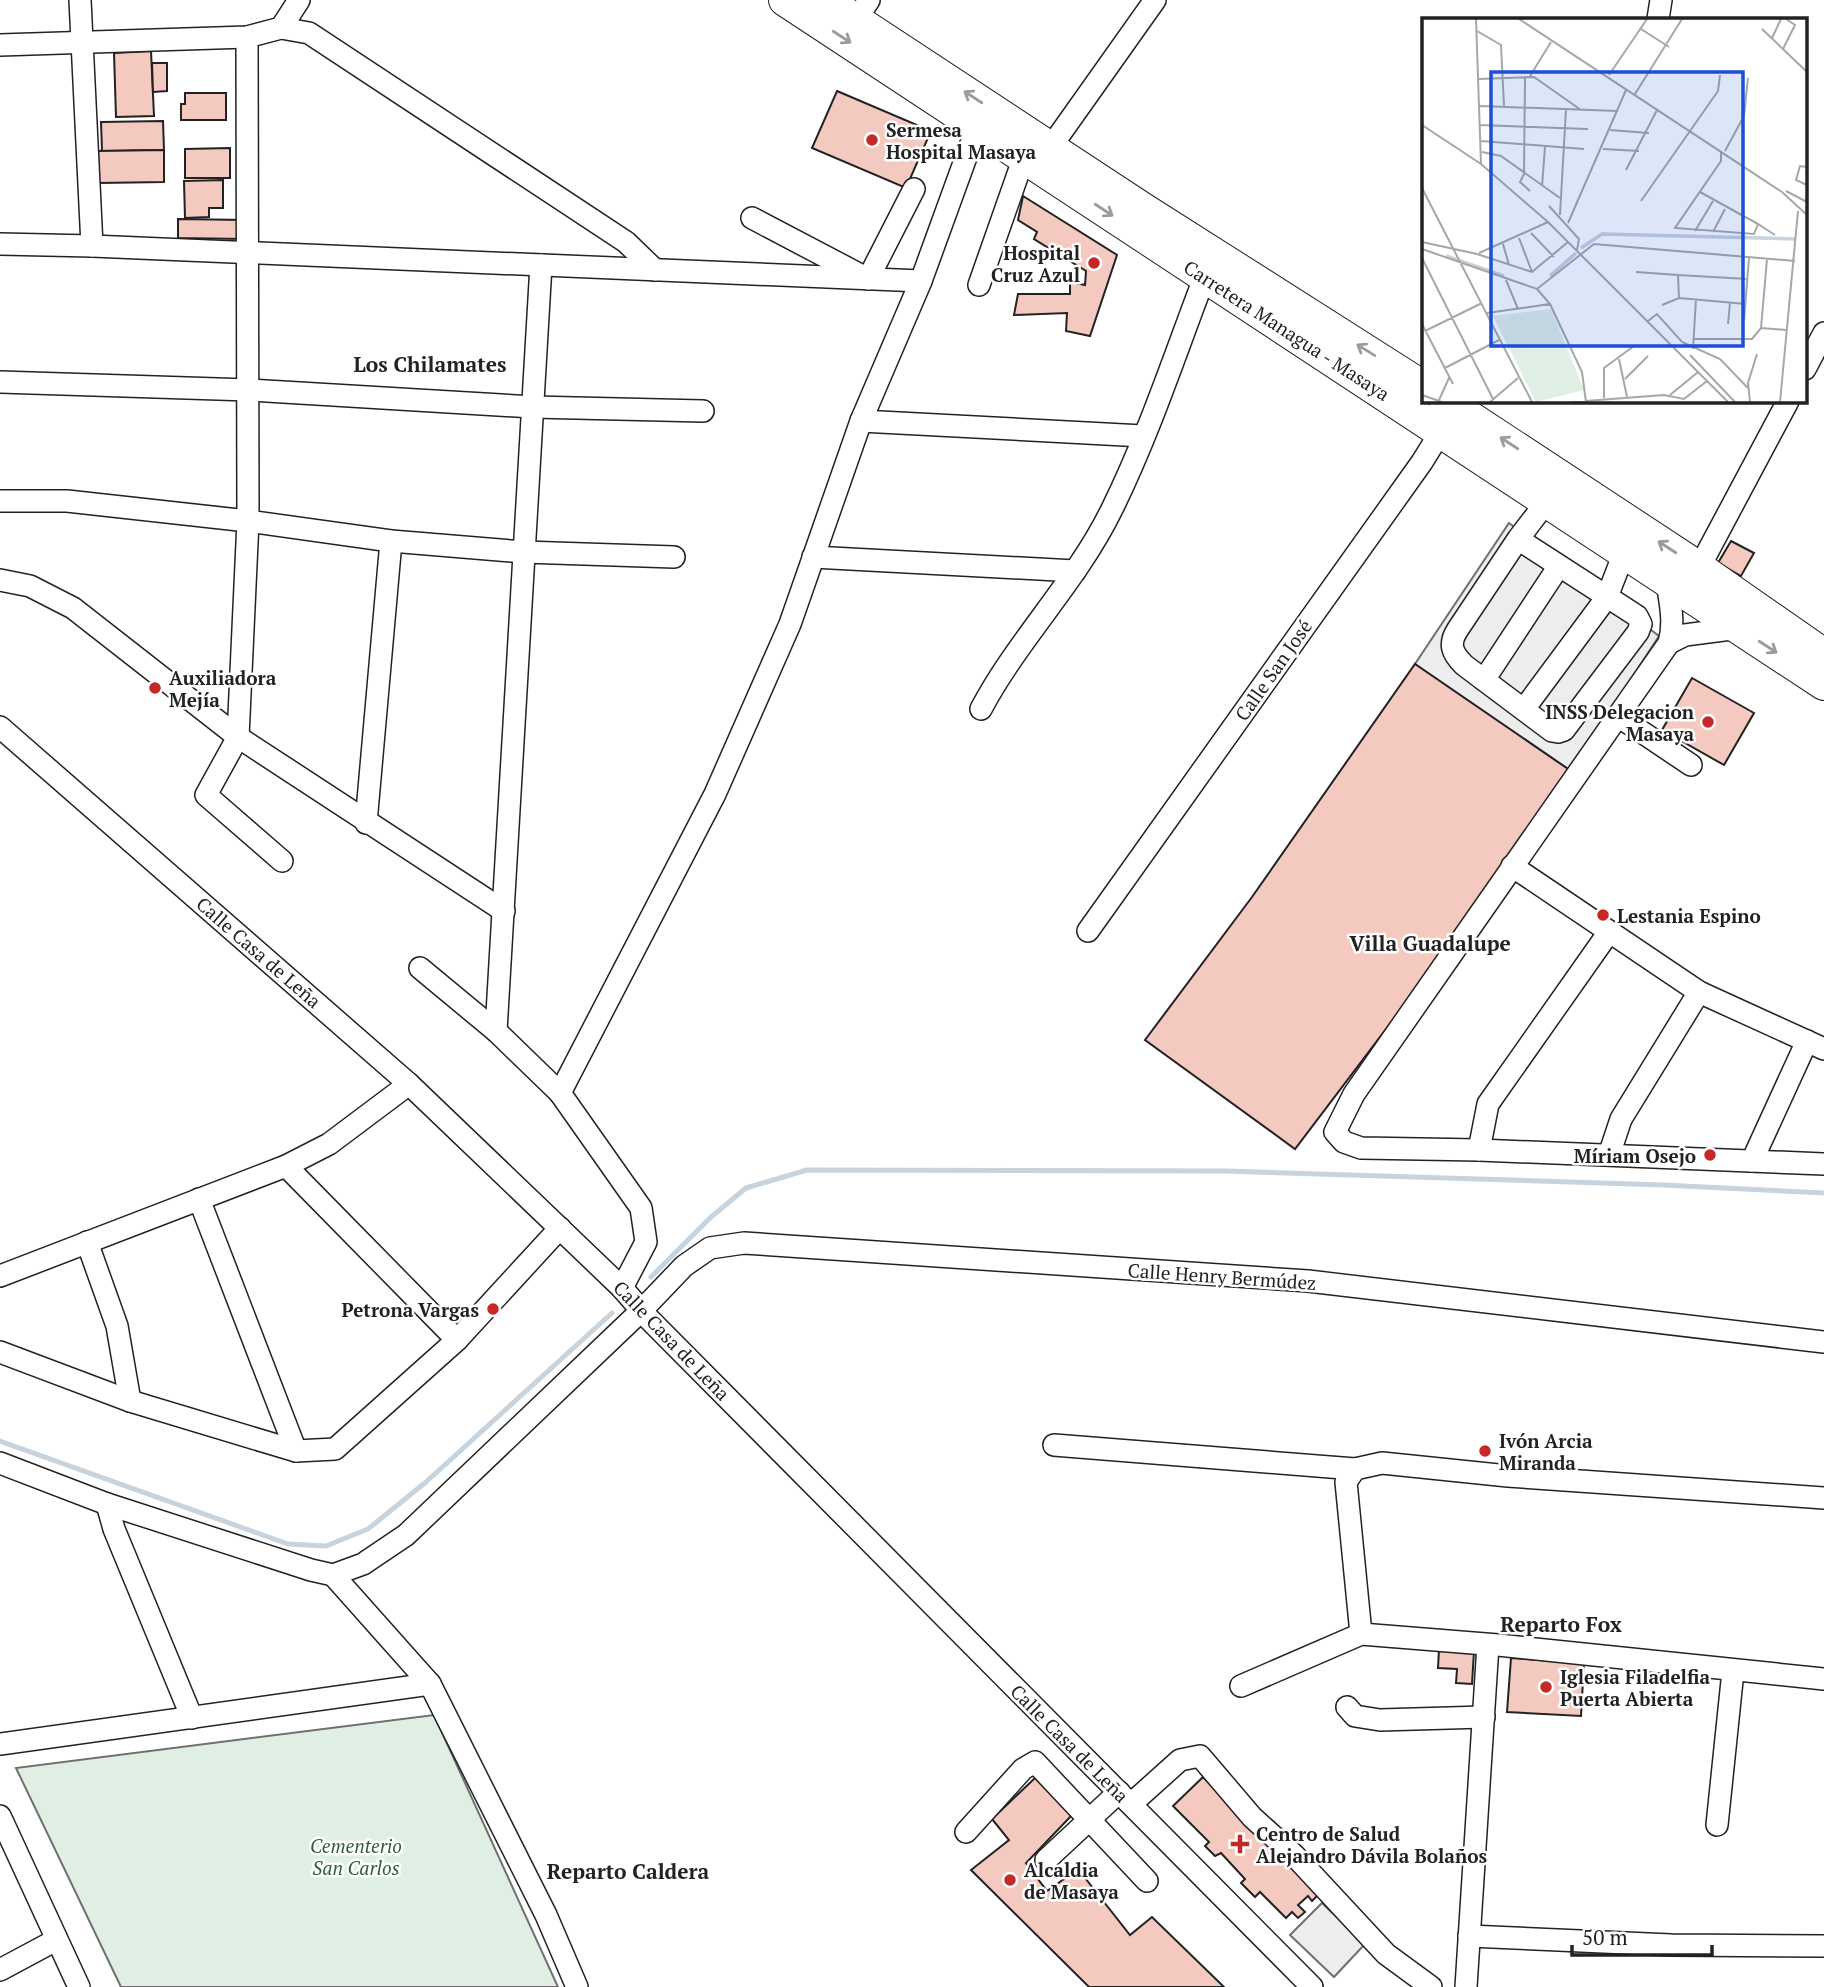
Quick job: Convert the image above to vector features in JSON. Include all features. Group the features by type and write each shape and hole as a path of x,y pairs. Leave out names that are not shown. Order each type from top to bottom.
{"highway":[{"name":"Carretera Managua - Masaya","path":"785,0 977,127 1037,157 1422,386"},
{"name":"Carretera Managua - Masaya","path":"825,0 862,10 1037,157 1205,276 1422,395"},
{"name":"Carretera Managua - Masaya","path":"1450,410 1555,490 1624,553 1824,684"},
{"name":"Carretera Managua - Masaya","path":"1555,490 1699,568 1824,655"}],"street":[{"path":"80,0 92,246"},
{"path":"281,27 299,0"},
{"path":"979,285 1037,157 1155,0"},
{"path":"1658,18 1661,0"},
{"path":"0,45 247,37 281,27 309,33 626,242 655,270"},
{"path":"247,37 248,522 238,737 206,795 282,861"},
{"path":"560,1093 715,794 790,624 861,421 921,281 977,127"},
{"path":"868,279 914,189"},
{"path":"752,218 868,279"},
{"path":"0,244 921,281"},
{"path":"496,1031 541,265"},
{"path":"981,709 993,686 1075,570 1112,510 1205,276"},
{"path":"1806,367 1824,333"},
{"path":"0,382 249,390 533,407 703,411"},
{"path":"1699,568 1787,402"},
{"name":"Calle San José","path":"1088,931 1414,474 1450,410"},
{"path":"861,421 1143,436"},
{"path":"1518,539 1637,616 1641,624 1638,632 1564,730 1558,732 1552,731 1484,680 1456,657 1451,647 1452,638 1518,539 1555,490"},
{"path":"0,501 67,501 391,541 524,552 674,557"},
{"path":"366,823 391,541"},
{"path":"1524,709 1607,597 1624,553"},
{"path":"813,557 1075,570"},
{"path":"1484,680 1559,566"},
{"path":"0,580 30,586 73,608 238,737 503,911"},
{"path":"1667,581 1673,618 1669,643 1354,1094 1335,1132 1344,1142 1361,1148 1824,1164"},
{"path":"1669,643 1685,635 1739,628"},
{"path":"1618,716 1691,765"},
{"name":"Calle Casa de Leña","path":"0,727 409,1084 560,1228 1312,1987"},
{"path":"1512,866 1699,992 1815,1045 1752,1161"},
{"path":"1479,1150 1488,1104 1609,932"},
{"path":"420,968 496,1031 560,1093 641,1208 646,1242 622,1288"},
{"path":"1609,1155 1621,1119 1699,992"},
{"path":"0,1276 286,1166 329,1144 409,1084"},
{"path":"286,1166 457,1340"},
{"path":"198,1199 296,1451"},
{"path":"0,1352 130,1401 296,1451 335,1449 457,1340 560,1228"},
{"path":"87,1242 117,1326 130,1401"},
{"name":"Calle Henry Bermúdez","path":"333,1575 363,1564 406,1535 642,1310 684,1266 710,1248 744,1243 1308,1281 1824,1342"},
{"path":"1054,1445 1355,1469 1382,1462 1508,1476 1824,1498"},
{"path":"0,1464 107,1504 333,1575 430,1684 546,1915 577,1987"},
{"path":"1355,1469 1346,1482 1361,1634"},
{"path":"107,1504 114,1529 192,1718"},
{"path":"1241,1686 1361,1634 1824,1679"},
{"path":"1466,1987 1488,1645"},
{"path":"1717,1825 1733,1671"},
{"path":"0,1744 430,1684"},
{"path":"1347,1707 1355,1716 1380,1720 1484,1717"},
{"path":"1046,1860 1090,1819 1180,1760 1200,1756 1252,1817 1294,1855 1386,1954 1431,1987"},
{"path":"966,1832 1023,1769 1035,1762 1147,1881"},
{"path":"0,1815 79,1987"},
{"path":"1469,1936 1671,1945 1824,1946"},
{"path":"0,1970 56,1940"}],"green space":[{"name":"Cementerio San Carlos","path":"434,1715 558,1987 121,1987 16,1768"}],"shaded area":[{"path":"1509,523 1659,636 1571,771 1415,664"},
{"path":"1322,1903 1365,1944 1334,1977 1290,1935"}],"building":[{"path":"151,51 154,116 116,117 114,53"},
{"path":"152,63 167,63 167,91 153,92"},
{"name":"Sermesa Hospital Masaya","path":"837,91 931,131 906,188 812,148"},
{"path":"185,93 226,93 226,120 181,120 181,104 185,104"},
{"path":"163,121 164,150 102,151 101,122"},
{"path":"230,148 230,178 185,178 185,149"},
{"path":"164,150 164,182 99,183 98,151"},
{"path":"223,180 223,208 209,208 209,217 185,218 184,181"},
{"name":"Hospital Cruz Azul","path":"1023,196 1117,255 1090,336 1066,331 1067,313 1014,315 1018,294 1070,294 1070,282 1085,285 1086,271 1034,239 1037,232 1018,220"},
{"path":"178,219 245,220 244,239 178,238"},
{"path":"1731,541 1754,553 1741,576 1718,563"},
{"path":"1415,664 1571,771 1446,950 1295,1149 1145,1040 1252,897"},
{"name":"INSS Delegacion Masaya","path":"1692,678 1754,713 1724,765 1662,730"},
{"path":"1439,1649 1474,1651 1472,1684 1456,1683 1457,1669 1438,1668"},
{"name":"Iglesia Filadelfia Puerta Abierta","path":"1511,1658 1584,1663 1581,1716 1507,1712"},
{"path":"1203,1777 1312,1889 1323,1890 1312,1901 1308,1896 1298,1905 1305,1912 1298,1918 1292,1912 1286,1918 1260,1892 1255,1897 1241,1883 1245,1879 1221,1853 1215,1856 1205,1846 1209,1842 1173,1806"},
{"name":"Alcaldia de Masaya","path":"1035,1778 1072,1815 1026,1863 1047,1891 1078,1869 1130,1935 1152,1917 1224,1987 1089,1987 971,1870 1009,1840 992,1819"}],"waterway":[{"path":"651,1277 711,1217 746,1188 807,1170 1226,1171 1824,1193"},
{"path":"0,1441 288,1544 326,1546 368,1529 426,1482 612,1313"}],"place":[{"name":"Sermesa Hospital Masaya","path":"872,140"},
{"name":"Hospital Cruz Azul","path":"1094,263"},
{"name":"Auxiliadora Mejía","path":"155,688"},
{"name":"INSS Delegacion Masaya","path":"1708,722"},
{"name":"Lestania Espino","path":"1603,915"},
{"name":"Míriam Osejo","path":"1710,1155"},
{"name":"Petrona Vargas","path":"493,1309"},
{"name":"Ivón Arcia Miranda","path":"1485,1451"},
{"name":"Iglesia Filadelfia Puerta Abierta","path":"1546,1687"},
{"name":"Centro de Salud Alejandro Dávila Bolaños","path":"1240,1844"},
{"name":"Alcaldia de Masaya","path":"1010,1880"}],"district":[{"name":"Los Chilamates","path":"430,364"},
{"name":"Villa Guadalupe","path":"1430,943"},
{"name":"Reparto Fox","path":"1561,1624"},
{"name":"Reparto Caldera","path":"628,1871"}]}
